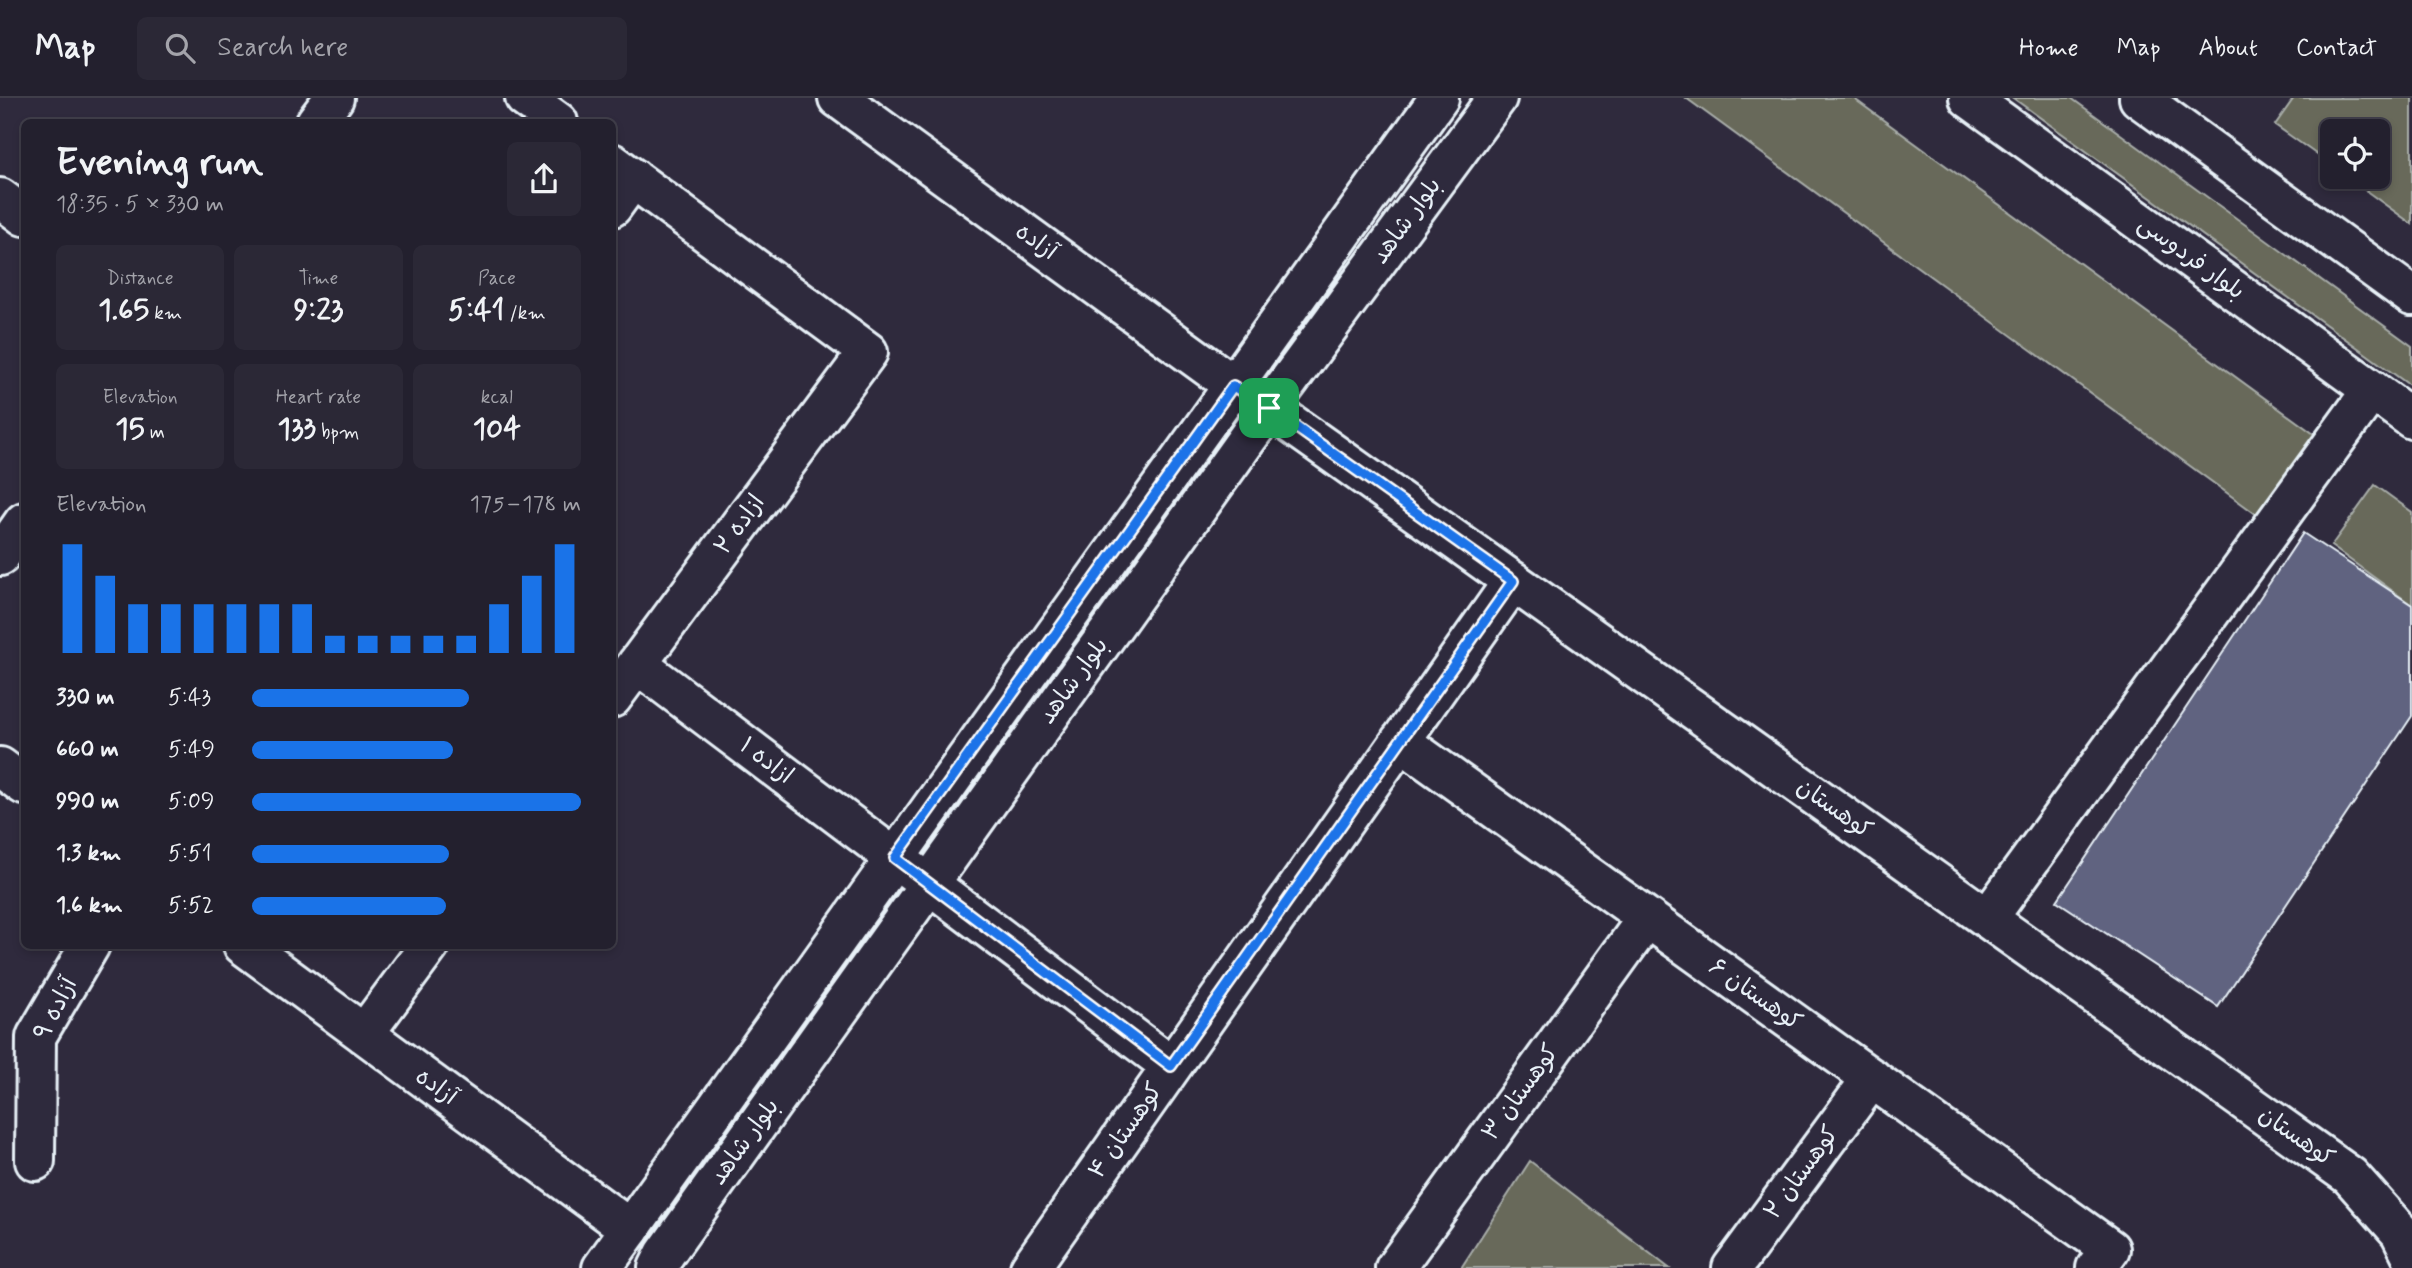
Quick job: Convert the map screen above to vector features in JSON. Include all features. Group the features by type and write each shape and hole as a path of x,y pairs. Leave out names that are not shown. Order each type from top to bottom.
{"street":[{"path":"318,119 334,98"},
{"path":"525,98 554,119"},
{"name":"آزاده","path":"838,98 1233,386"},
{"name":"بلوار شاهد","path":"602,1268 1439,98"},
{"name":"بلوار شاهد","path":"658,1268 665,1254 1269,408 1497,98"},
{"name":"بلوار فردوسی","path":"1969,98 2412,419"},
{"path":"2139,98 2412,296"},
{"name":"ازاده ۲","path":"616,693 868,352 619,183"},
{"path":"0,198 21,214"},
{"name":"کوهستان","path":"1233,386 1269,408 2350,1175 2400,1233 2412,1256"},
{"path":"1988,918 2372,390"},
{"path":"0,556 21,526"},
{"name":"کوهستان ۴","path":"1030,1268 1513,581"},
{"name":"ازاده ۱","path":"638,664 1171,1066"},
{"name":"کوهستان ۶","path":"1400,741 1872,1078 2103,1258"},
{"path":"0,766 21,783"},
{"name":"کوهستان ۳","path":"1395,1268 1647,918"},
{"name":"آزاده ۹","path":"34,1161 36,1037 88,949"},
{"name":"آزاده","path":"248,949 630,1229"},
{"path":"364,1034 427,949"},
{"name":"کوهستان ۲","path":"1732,1268 1872,1078"}],"green space":[{"path":"1686,98 1853,98 2318,437 2260,517"},
{"path":"2013,98 2071,98 2412,346 2412,387"},
{"path":"2294,98 2412,98 2412,224 2364,189 2390,189 2390,119 2320,119 2320,157 2275,125"},
{"path":"2375,485 2412,512 2412,605 2331,546"},
{"path":"1530,1161 1669,1268 1461,1268"}],"building":[{"path":"2303,533 2412,605 2412,716 2218,1007 2057,901"}],"route":[{"path":"1233,386 1269,408 1513,581 1171,1066 895,858 1233,386"}]}
